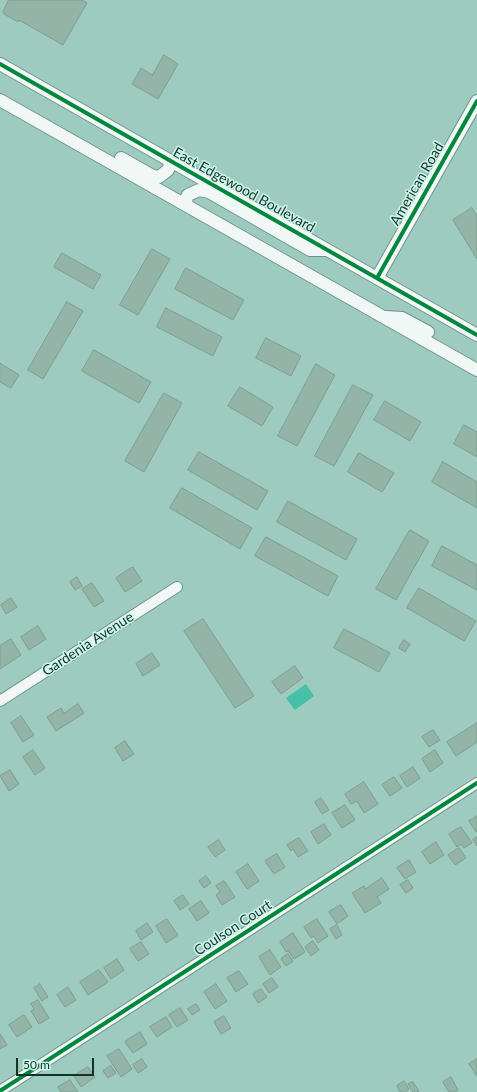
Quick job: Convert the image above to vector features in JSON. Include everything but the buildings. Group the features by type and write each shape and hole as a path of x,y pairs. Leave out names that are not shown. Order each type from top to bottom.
{"street":[{"name":"East Edgewood Boulevard","path":"0,64 477,335"},
{"path":"0,100 477,370"},
{"name":"American Road","path":"377,278 477,101"},
{"path":"67,137 84,138 153,176 159,177 164,174 168,170 171,162"},
{"path":"187,206 186,199 188,195 199,190 209,192 310,250 328,250"},
{"path":"383,317 402,318 477,361"},
{"name":"Gardenia Avenue","path":"0,701 177,587"},
{"name":"Coulson Court","path":"0,1091 477,783"}],"shaded area":[{"path":"306,684 314,696 295,710 286,698"}],"cycle path":[{"path":"0,64 477,335"},
{"path":"377,278 477,101"},
{"path":"0,1091 477,783"}]}
